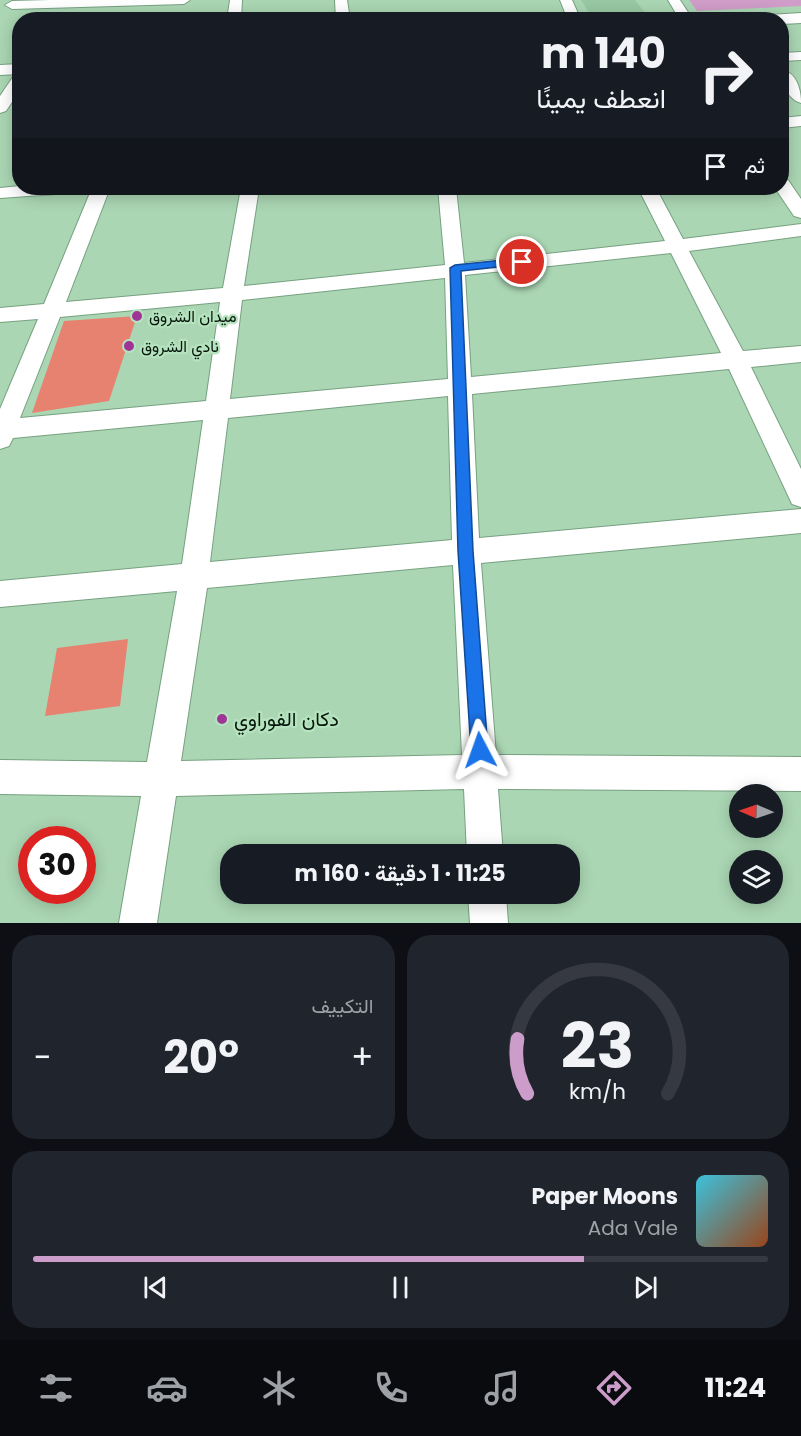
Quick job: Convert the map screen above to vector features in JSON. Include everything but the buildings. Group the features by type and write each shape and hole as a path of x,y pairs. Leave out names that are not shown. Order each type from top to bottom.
{"street":[{"path":"11,7 184,0"},
{"path":"789,83 801,98"},
{"path":"0,108 12,89"},
{"path":"789,194 801,212"},
{"path":"99,195 1,433 217,409 801,354"},
{"path":"138,923 194,577 232,294 249,195"},
{"path":"448,195 455,268 466,551 484,844"},
{"path":"651,195 736,360 801,496"},
{"path":"0,315 232,294 455,268 679,246 801,230"},
{"path":"0,594 801,521"},
{"path":"0,777 162,779 481,772 801,774"},
{"path":"488,904 489,923"}],"shaded area":[{"path":"581,0 635,0 644,12 589,12"},
{"path":"689,0 801,0 801,6 697,11"}],"place":[{"name":"ميدان الشروق","path":"137,316"},
{"name":"نادي الشروق","path":"129,346"},
{"name":"دكان الفوراوي","path":"222,719"}],"route":[{"path":"480,750 466,551 455,268 522,262"}]}
